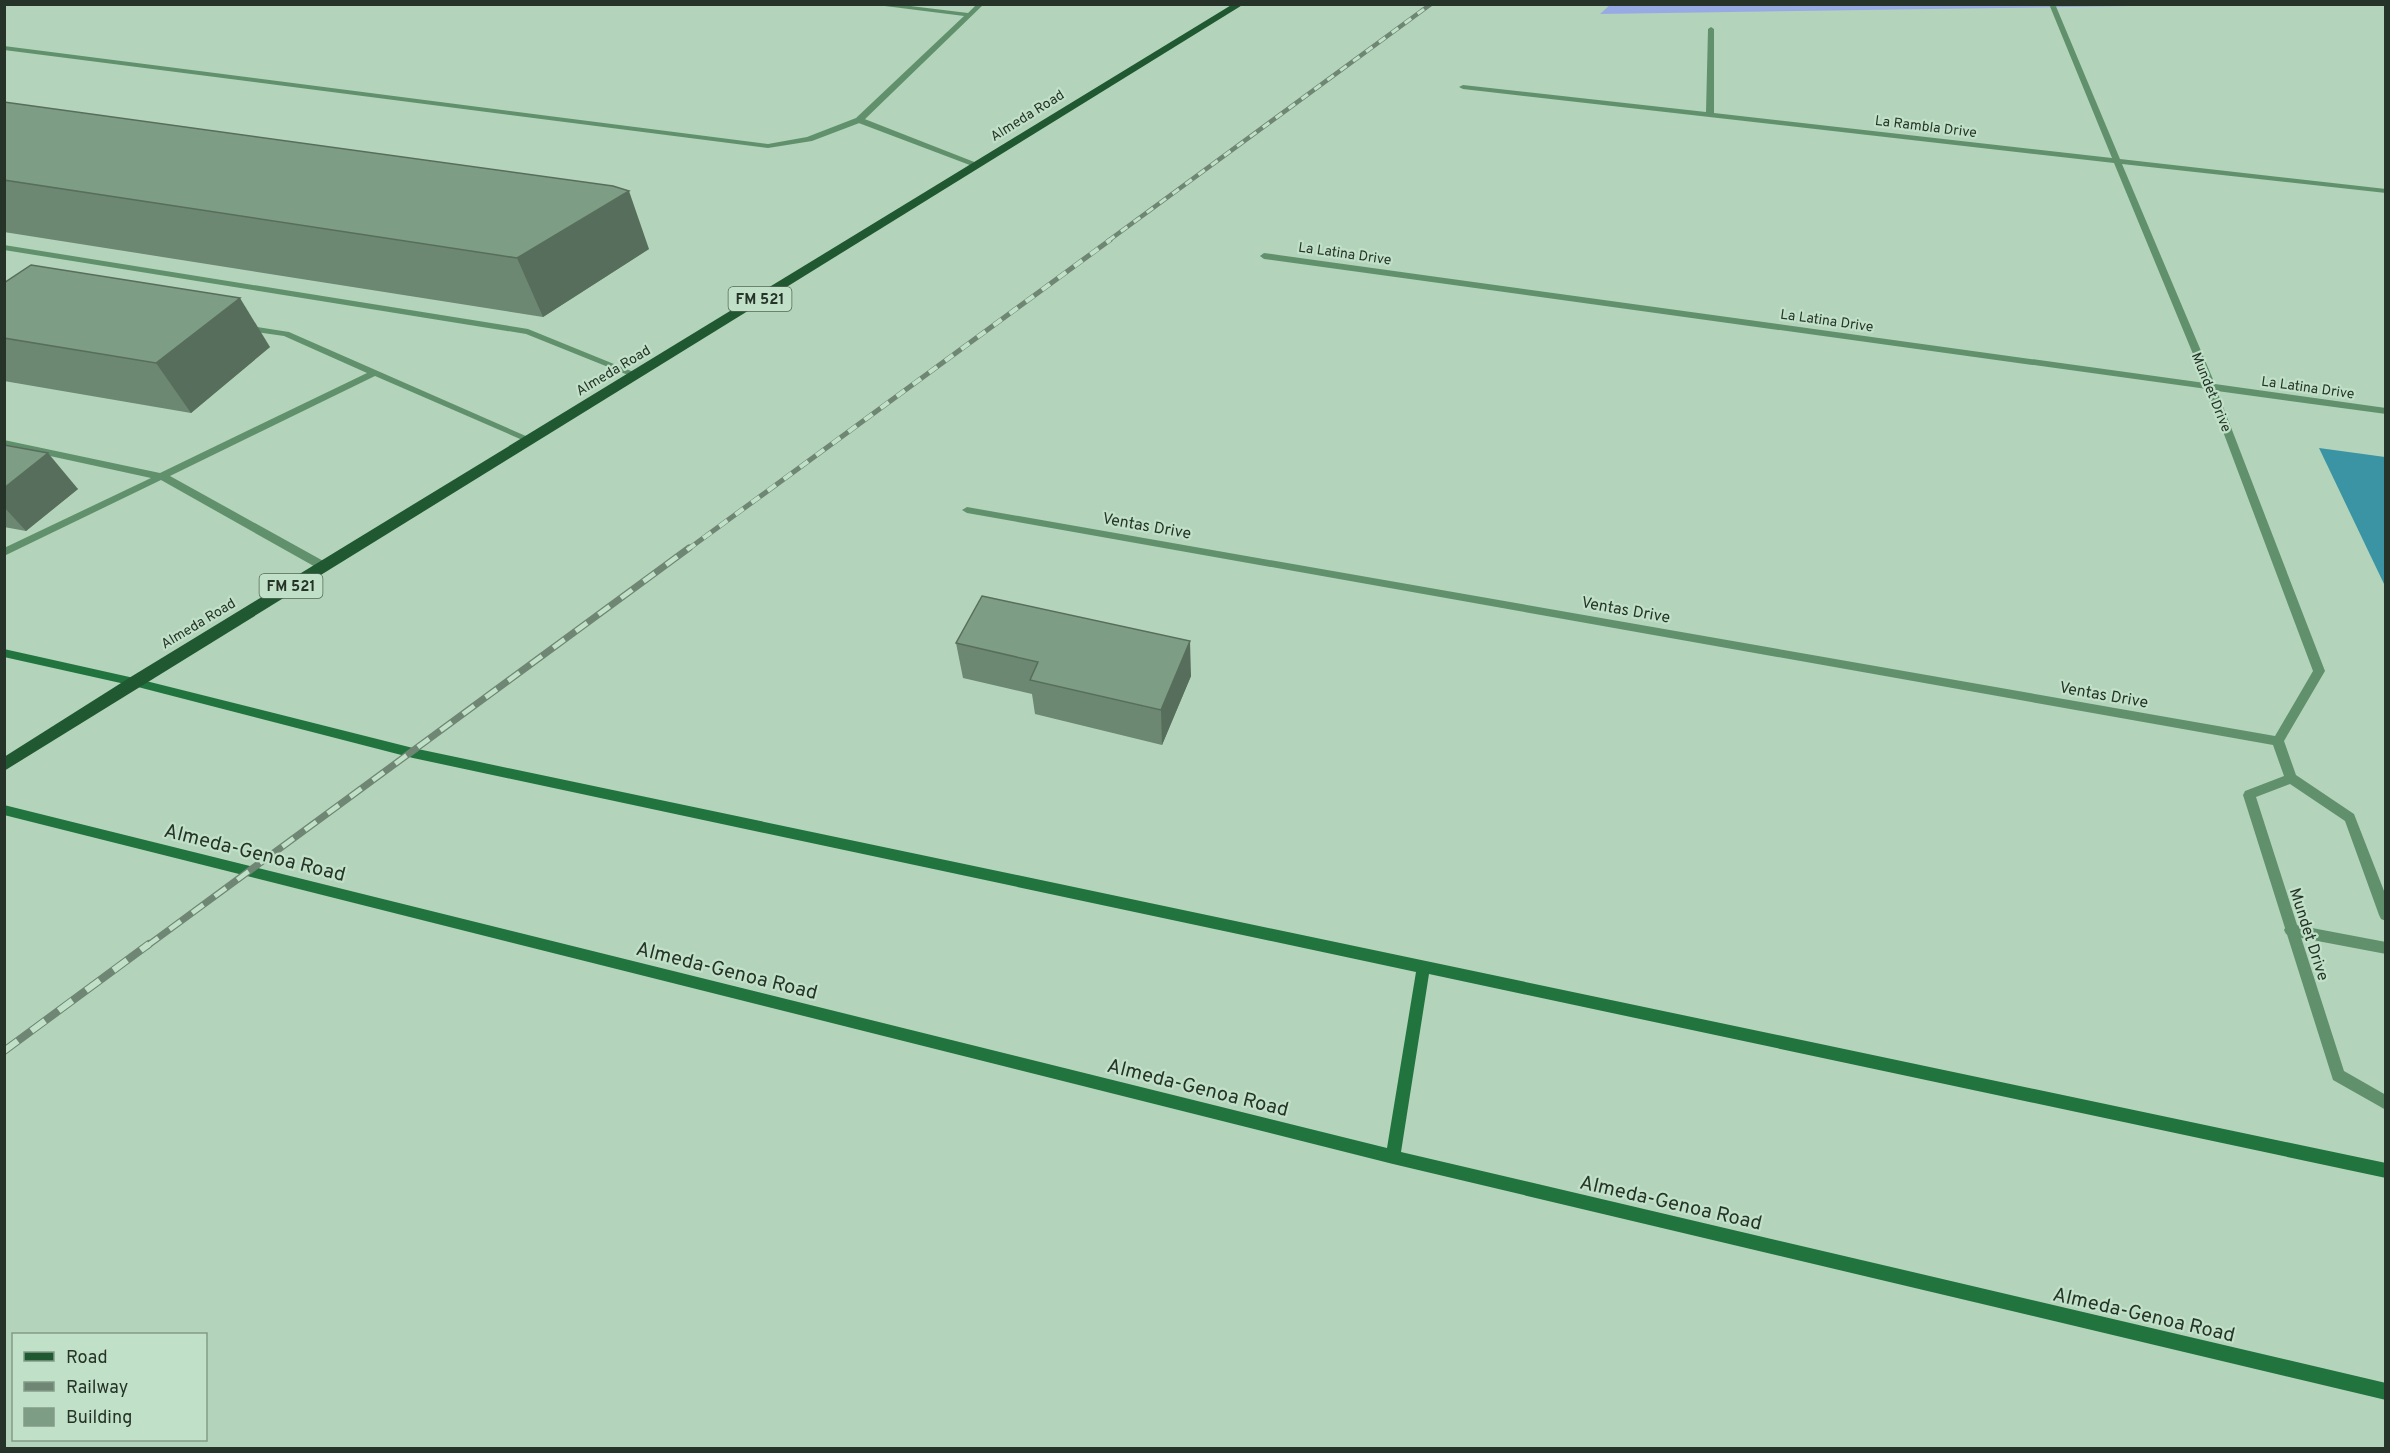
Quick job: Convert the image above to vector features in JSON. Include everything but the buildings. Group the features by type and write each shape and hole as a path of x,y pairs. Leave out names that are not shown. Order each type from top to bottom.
{"main road":[{"name":"Almeda Road","path":"4,765 134,682 1239,4"},
{"path":"4,654 134,682 413,753 2385,1171"},
{"name":"Almeda-Genoa Road","path":"4,810 1393,1157 2385,1392"},
{"path":"1393,1157 1423,968"}],"street":[{"path":"872,4 970,15"},
{"path":"4,48 768,146 808,139 859,120 981,4"},
{"name":"Mundet Drive","path":"2052,4 2211,387 2319,671 2278,741"},
{"path":"1710,115 1711,29"},
{"name":"La Rambla Drive","path":"1463,87 2385,191"},
{"path":"859,120 978,165"},
{"path":"4,247 528,332 636,375"},
{"name":"La Latina Drive","path":"1264,256 2385,411"},
{"path":"239,327 286,334 530,440"},
{"path":"4,553 374,373"},
{"path":"4,443 163,477 323,566"},
{"name":"Ventas Drive","path":"968,510 2278,741"},
{"path":"2278,741 2291,778 2350,818 2385,915"},
{"name":"Mundet Drive","path":"2291,778 2249,795 2338,1075 2385,1103"},
{"path":"2291,930 2385,948"}],"shaded area":[{"path":"1611,4 2197,5 1600,14"},
{"path":"2319,448 2385,457 2385,586"}],"railway":[{"path":"1108,241 1431,4"},
{"path":"687,550 1110,240"},
{"path":"147,946 689,548"},
{"path":"4,1051 149,944"}]}
